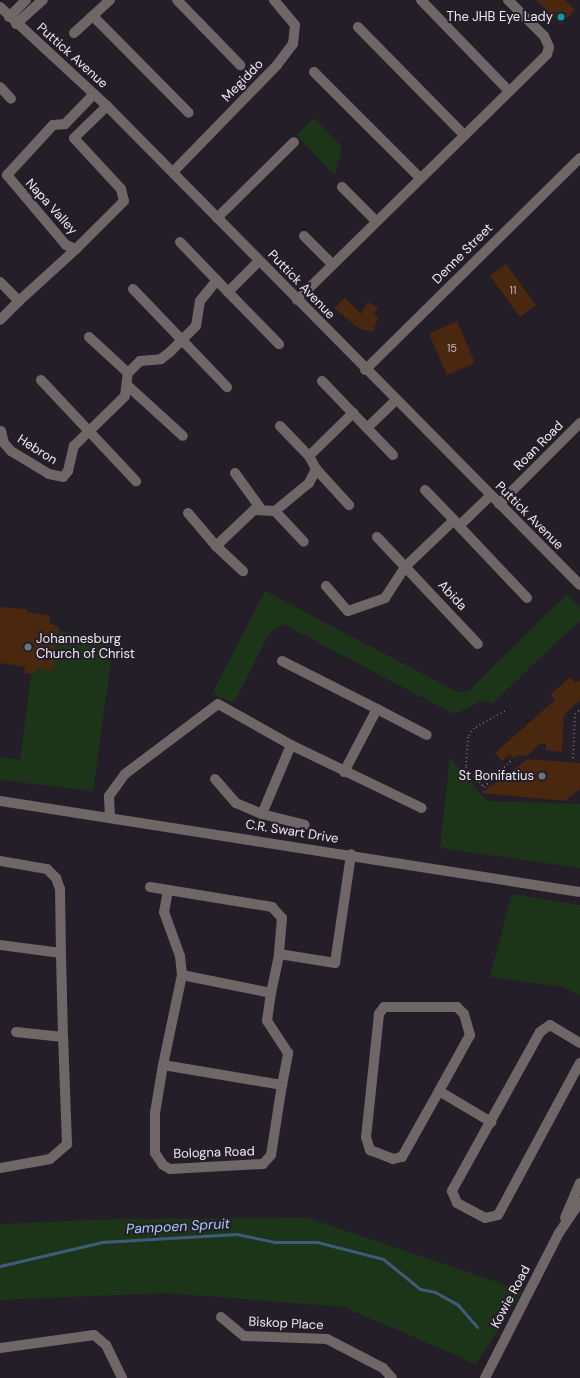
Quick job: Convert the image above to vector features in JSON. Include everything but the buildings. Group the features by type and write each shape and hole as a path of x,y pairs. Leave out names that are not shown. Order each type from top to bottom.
{"street":[{"path":"13,20 26,0"},
{"path":"13,20 43,0"},
{"path":"74,33 110,0"},
{"path":"177,0 240,65"},
{"name":"Megiddo","path":"173,172 277,65 293,44 295,26 274,0"},
{"path":"421,0 509,91"},
{"path":"297,300 544,57 549,47 544,36 508,0"},
{"name":"Puttick Avenue","path":"0,7 107,106 395,401 580,585"},
{"path":"94,16 189,113"},
{"path":"358,27 464,135"},
{"path":"314,72 420,178"},
{"path":"0,87 11,99"},
{"name":"Napa Valley","path":"76,249 66,245 4,182 9,170 53,125 65,124 94,94"},
{"name":"Napa Valley","path":"0,320 76,249 124,201 122,189 74,138 107,106"},
{"path":"217,218 294,142"},
{"name":"Denne Street","path":"365,370 580,158"},
{"path":"342,187 376,221"},
{"path":"304,236 332,264"},
{"path":"180,242 278,344"},
{"path":"228,292 259,261"},
{"path":"183,436 128,386 128,373 140,361 165,356 196,326 200,301 217,280"},
{"path":"0,282 19,301"},
{"path":"133,289 227,387"},
{"path":"88,337 128,373"},
{"path":"41,380 88,432 136,481"},
{"path":"322,381 393,455"},
{"name":"Hebron","path":"0,431 4,443 11,451 60,478 68,471 74,446 123,398 128,386"},
{"path":"367,428 395,401"},
{"path":"308,456 353,413"},
{"name":"Roan Road","path":"499,504 580,423"},
{"path":"280,426 308,456 316,469 349,505"},
{"path":"275,511 309,483 316,469"},
{"path":"235,473 261,509"},
{"path":"425,490 527,598"},
{"path":"326,586 340,605 352,611 364,603 384,598 406,566 490,496"},
{"path":"216,546 254,510 261,509 275,511 304,542"},
{"path":"188,514 216,546 243,571"},
{"name":"Abida","path":"377,537 478,644"},
{"path":"282,661 427,735"},
{"path":"110,817 109,796 125,774 218,704 291,745 344,772 422,808"},
{"path":"344,772 377,709"},
{"path":"262,814 291,745"},
{"path":"215,779 236,803 262,814 305,824"},
{"name":"C.R. Swart Drive","path":"0,801 351,854 580,892"},
{"path":"279,954 335,963 351,854"},
{"path":"0,861 47,869 56,878 60,889 67,1144 50,1159 0,1168"},
{"name":"Bologna Road","path":"150,887 168,890 277,910 282,918 279,954 267,1021 288,1053 271,1155 263,1164 170,1169 163,1165 155,1153 155,1113 163,1065 182,975 180,956 164,912 168,890"},
{"path":"0,945 61,954"},
{"path":"182,975 271,993"},
{"path":"384,1007 457,1007 464,1014 470,1028 468,1039 439,1091 402,1157 393,1159 370,1150 367,1129 379,1014 384,1007"},
{"path":"580,1043 554,1026 543,1027 452,1191 457,1203 485,1218 498,1215 580,1063"},
{"path":"16,1032 64,1037"},
{"path":"163,1065 282,1085"},
{"path":"439,1091 491,1122"},
{"name":"Kowie Road","path":"560,1233 580,1183"},
{"name":"Kowie Road","path":"484,1377 560,1233 580,1202"},
{"name":"Biskop Place","path":"221,1317 244,1336 326,1339 383,1368 392,1378"},
{"path":"0,1348 94,1335 106,1345 122,1378"}],"path":[{"path":"573,758 574,714 580,710"},
{"path":"505,711 474,728 468,737 466,768 484,787 511,761"}],"green space":[{"path":"314,118 342,147 335,175 296,135"},
{"path":"265,591 457,692 469,691 567,594 580,608 580,620 492,704 483,700 454,714 283,624 268,635 234,703 212,694"},
{"path":"58,631 114,639 93,791 0,780 0,757 20,760 31,674 35,674 36,668 52,671"},
{"path":"450,757 486,801 580,804 580,868 440,848"},
{"path":"512,894 580,905 580,996 564,987 490,977"},
{"path":"308,1218 523,1291 476,1364 344,1307 165,1293 0,1300 0,1224 113,1219"}],"waterway":[{"name":"Pampoen Spruit","path":"0,1266 102,1242 237,1234 274,1242 317,1242 383,1259 420,1289 435,1292 458,1305 477,1327"}],"place":[{"name":"The JHB Eye Lady","path":"561,17"},
{"name":"Johannesburg Church of Christ","path":"28,647"},
{"name":"St Bonifatius","path":"542,776"}]}
